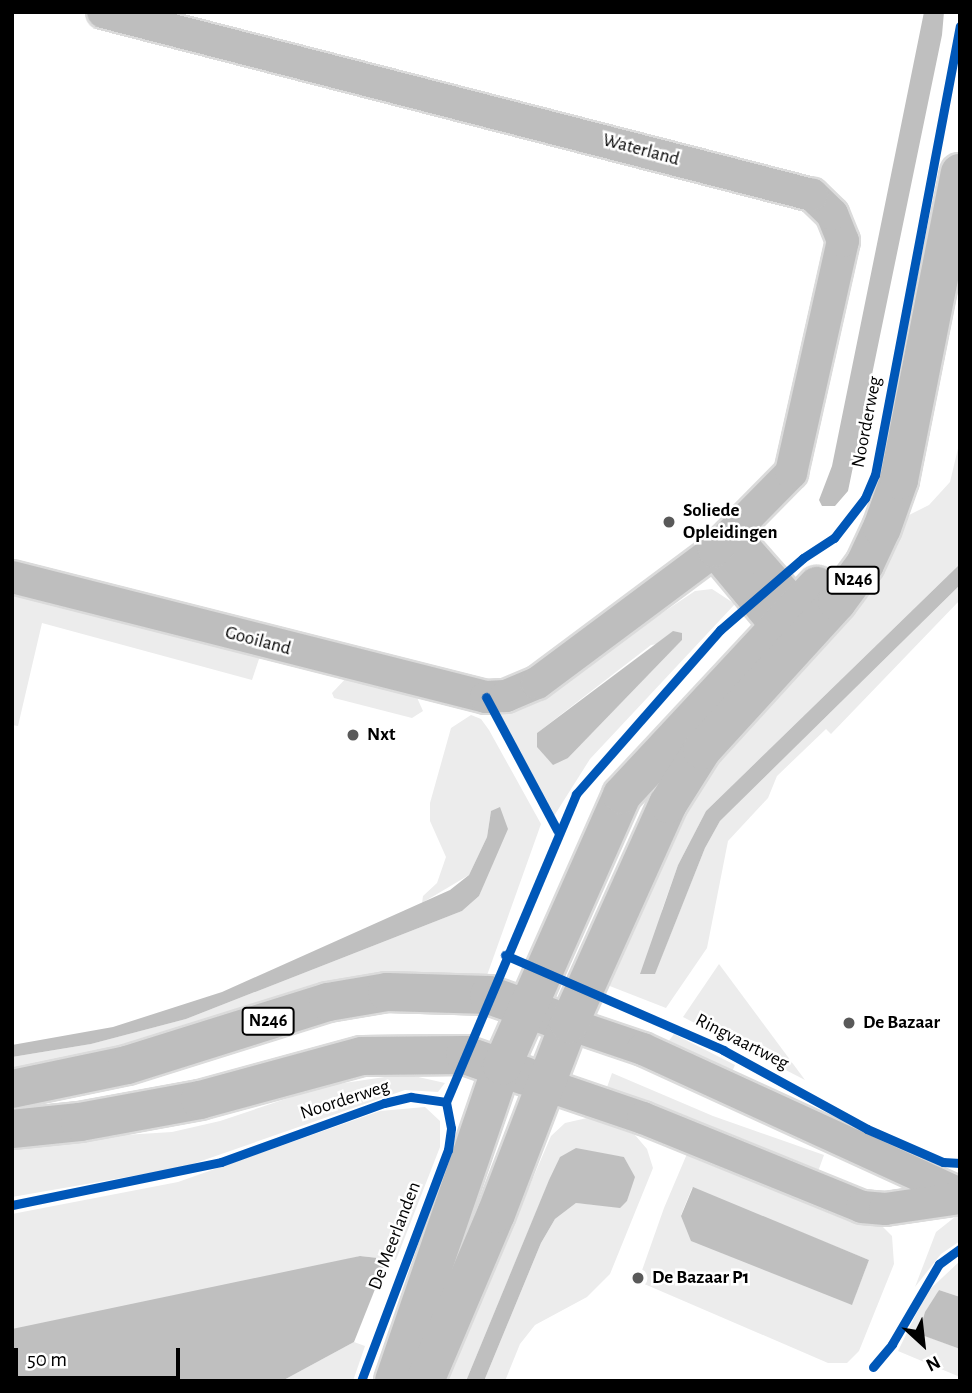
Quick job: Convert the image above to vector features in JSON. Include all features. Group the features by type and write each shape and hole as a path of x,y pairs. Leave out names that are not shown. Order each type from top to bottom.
{"main road":[{"name":"N246","path":"546,1085 569,1024 668,804 702,750 796,628 839,563 882,528 899,480 960,173"},
{"name":"N246","path":"502,1066 622,795 796,628"},
{"name":"N246","path":"12,1089 127,1065 328,1002 387,992 489,995 569,1024"},
{"name":"Noorderweg","path":"12,1129 80,1122 200,1100 362,1056 465,1055 502,1066 546,1085"},
{"path":"394,1381 502,1066"},
{"path":"425,1381 546,1085"}],"street":[{"name":"Waterland","path":"103,12 812,195 831,214 843,241 791,473 724,543 537,683 506,695"},
{"path":"724,543 796,628"},
{"name":"Gooiland","path":"12,577 435,686 486,697 506,695"},
{"path":"569,1024 643,1049 960,1196"},
{"path":"546,1085 643,1118 862,1207 885,1209 960,1196"}],"shaded area":[{"path":"924,12 944,12 942,35 848,491 835,506 822,506 819,500 832,466"},
{"path":"960,440 960,564 706,811 678,865 662,910 655,973 705,848 720,821 960,585 960,600 831,734 826,729 777,776 768,798 728,841 707,948 666,1008 602,983 628,921 717,749 903,518 929,505 950,482"},
{"path":"960,564 960,585 720,821 705,848 655,974 640,974 678,865 706,811"},
{"path":"712,589 735,604 590,759 554,816 499,712 520,708 695,591","holes":["682,640 568,758 537,733 651,645"]},
{"path":"12,590 261,653 252,680 42,623 18,726 12,725"},
{"path":"673,631 682,633 682,640 568,758 553,765 537,747 537,733"},
{"path":"350,674 415,693 423,711 412,718 334,698 332,693"},
{"path":"471,715 481,719 489,730 541,824 485,981 280,1005 12,1076 12,1057 91,1044 186,1019 462,911 479,896 486,878 491,811 487,837 469,875 422,903 423,896 437,883 446,857 430,821 430,803 451,728"},
{"path":"500,807 508,829 479,896 462,911 186,1019 91,1044 12,1057 12,1045 113,1027 222,992 450,890 469,875 487,837 491,811"},
{"path":"719,964 805,1080 683,1017"},
{"path":"674,1034 735,1065 731,1074 665,1046"},
{"path":"612,1073 713,1116 824,1155 815,1180 605,1093"},
{"path":"405,1074 445,1083 438,1092 405,1090 184,1167 12,1197 12,1142 172,1132 220,1121 324,1086"},
{"path":"425,1107 440,1121 440,1147 396,1260 360,1256 302,1271 12,1381 12,1214 178,1182 380,1111"},
{"path":"587,1118 610,1122 635,1135 647,1149 653,1168 610,1274 587,1297 535,1325 520,1344 505,1381 484,1381 541,1243 555,1219 576,1203 620,1207 627,1201 634,1177 624,1157 609,1155 549,1181 466,1381 438,1381 486,1287 551,1136 565,1123"},
{"path":"692,1142 880,1224 892,1236 894,1264 859,1351 847,1363 828,1363 642,1283 640,1276 664,1208","holes":["692,1188 869,1260 852,1304 686,1225 681,1215"]},
{"path":"576,1148 624,1157 635,1177 627,1201 620,1208 576,1203 555,1219 541,1243 484,1381 466,1381 549,1180 560,1157"},
{"path":"693,1187 869,1260 852,1305 691,1241 681,1216"},
{"path":"960,1213 960,1241 941,1254 915,1287 936,1232"},
{"path":"360,1256 387,1259 354,1342 282,1381 12,1381 12,1329"},
{"path":"960,1261 960,1297 939,1290 920,1334 960,1349 960,1377 898,1351 927,1292"},
{"path":"939,1290 960,1297 960,1349 919,1334 925,1312"},
{"path":"354,1342 365,1346 353,1381 282,1381"}],"cycle path":[{"path":"446,1102 576,794 720,630 803,558 834,538 865,498 875,475 960,26"},
{"path":"486,697 557,830"},
{"name":"Ringvaartweg","path":"505,955 723,1050 867,1129 943,1162 960,1163"},
{"path":"12,1205 221,1162 384,1103 411,1097 446,1102"},
{"name":"De Meerlanden","path":"361,1381 448,1150 451,1128 446,1102"},
{"path":"873,1367 892,1344 939,1264 960,1249"}],"place":[{"name":"Soliede Opleidingen","path":"669,522"},
{"name":"Nxt","path":"353,735"},
{"name":"De Bazaar","path":"849,1023"},
{"name":"De Bazaar P1","path":"638,1278"}]}
